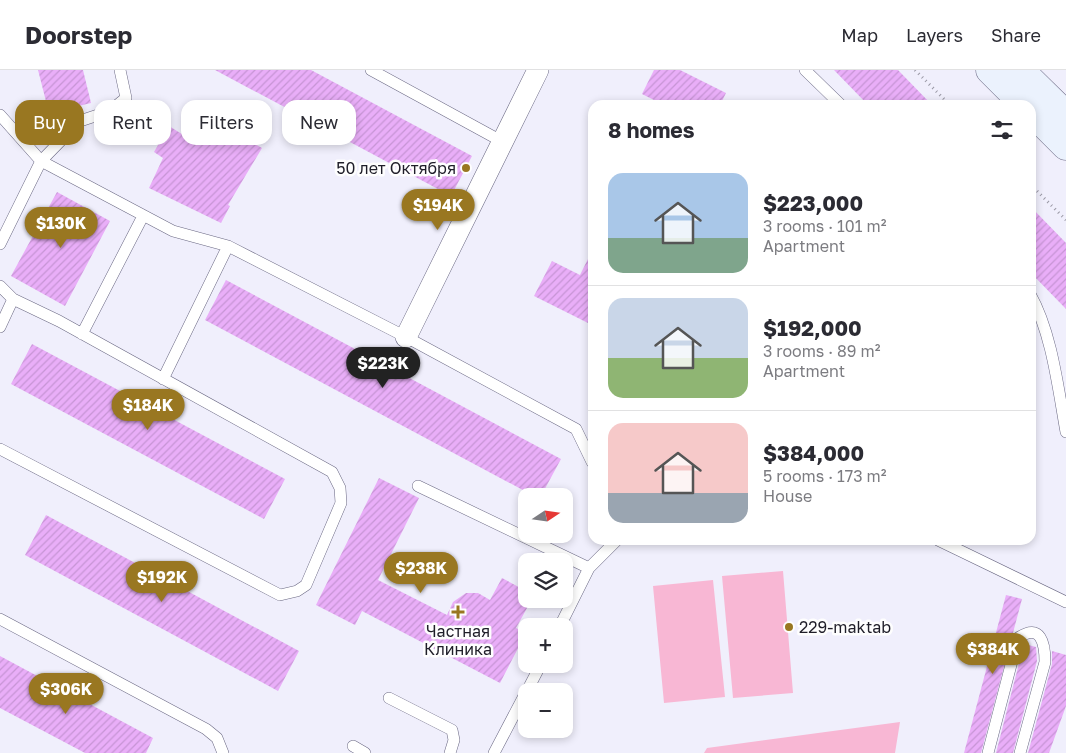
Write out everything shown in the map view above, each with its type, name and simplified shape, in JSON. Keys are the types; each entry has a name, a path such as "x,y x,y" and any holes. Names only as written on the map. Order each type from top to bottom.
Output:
{"main road":[{"path":"990,70 1019,100"},
{"path":"1020,70 1066,115"},
{"path":"1036,116 1066,146"}],"street":[{"path":"406,337 538,70"}],"lane":[{"path":"0,244 41,161 80,121 110,111 126,98 120,70"},
{"path":"371,70 503,142"},
{"path":"805,70 836,100"},
{"path":"0,115 41,161 173,231 228,246 406,337 576,429 588,454"},
{"path":"82,334 143,216"},
{"path":"164,379 228,246"},
{"path":"0,286 13,300 82,334 332,472 340,488 340,503 306,585 297,591 280,595 0,449"},
{"path":"0,328 13,300"},
{"path":"1036,304 1054,367 1066,432"},
{"path":"418,486 589,568"},
{"path":"564,618 589,568 610,545"},
{"path":"948,545 1066,602"},
{"path":"0,619 206,729 217,738 223,753"},
{"path":"988,753 1018,638 1025,633 1035,633 1042,638 1045,648 1045,662 1020,753"},
{"path":"389,698 452,730 454,740 450,753"},
{"path":"494,753 518,707"},
{"path":"353,746 365,753"}],"path":[{"path":"915,70 945,100"},
{"path":"1036,190 1066,220"}],"shaded area":[{"path":"783,571 793,693 733,698 722,576"},
{"path":"713,580 725,697 664,703 653,586"},
{"path":"900,722 895,753 704,753 707,748"}],"building":[{"path":"38,70 83,70 91,103 84,105 84,100 46,100"},
{"path":"215,70 311,70 472,156 451,196 355,145 356,100 282,100 282,106"},
{"path":"654,70 680,70 726,93 722,100 654,100 642,94"},
{"path":"834,70 898,70 927,100 863,100"},
{"path":"171,127 181,134 181,145 257,145 262,148 228,205 230,206 221,223 149,188 163,158 154,152 158,145 171,145"},
{"path":"57,192 110,221 65,306 11,276"},
{"path":"1036,212 1066,243 1066,309 1036,278"},
{"path":"588,259 588,323 534,296 552,261 580,275"},
{"path":"226,280 561,459 545,488 519,488 205,320"},
{"path":"32,344 285,479 264,519 11,384"},
{"path":"379,478 419,498 378,580 447,615 453,602 466,593 478,593 490,600 502,578 518,587 518,608 527,608 522,618 518,618 516,628 518,629 518,648 500,683 362,611 355,625 316,605"},
{"path":"46,515 299,651 278,691 25,555"},
{"path":"1006,595 1022,599 981,753 964,753"},
{"path":"1024,644 1036,647 1037,661 1013,753 996,753"},
{"path":"1052,651 1066,655 1066,706 1049,753 1028,753 1052,664"},
{"path":"0,656 153,738 146,753 85,753 0,708"}],"place":[{"name":"50 лет Октября","path":"466,168"},
{"name":"Частная Клиника","path":"458,612"},
{"name":"229-maktab","path":"789,627"}]}
